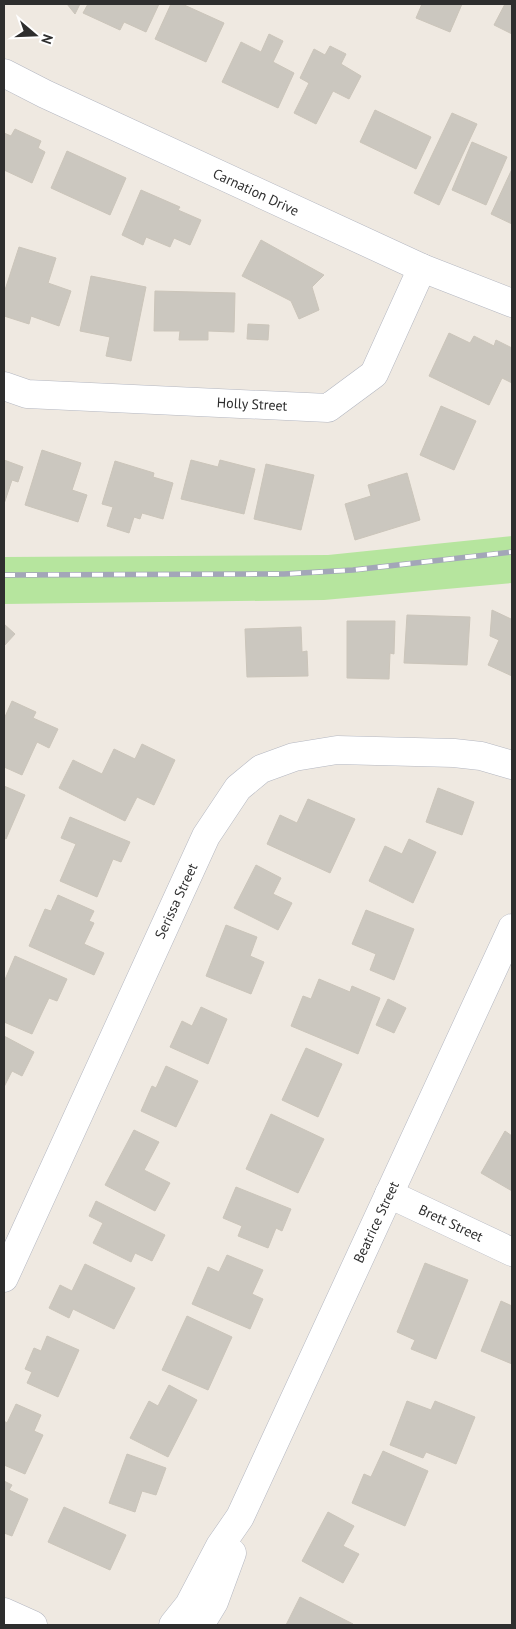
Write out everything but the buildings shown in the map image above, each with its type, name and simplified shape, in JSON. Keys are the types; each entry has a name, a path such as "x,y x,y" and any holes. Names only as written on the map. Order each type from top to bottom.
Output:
{"street":[{"name":"Carnation Drive","path":"4,73 45,94 422,268 512,303"},
{"name":"Holly Street","path":"4,386 27,394 328,408 374,374 422,268"},
{"name":"Serissa Street","path":"4,1278 206,836 238,788 261,769 294,757 337,750 454,753 481,756 512,765"},
{"name":"Beatrice Street","path":"173,1625 189,1605 220,1546 240,1517 512,928"},
{"name":"Brett Street","path":"389,1194 512,1252"},
{"name":"Beatrice Street","path":"200,1625 214,1602 223,1579 233,1551 240,1517"},
{"path":"4,1612 34,1625"}],"green space":[{"path":"512,536 512,583 324,600 4,604 4,557 328,555"}],"railway":[{"path":"4,575 284,574 353,570 512,552"}]}
